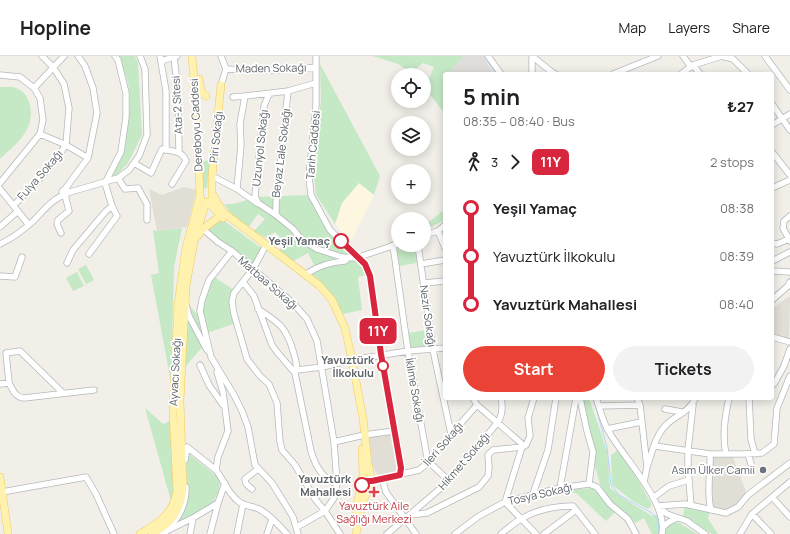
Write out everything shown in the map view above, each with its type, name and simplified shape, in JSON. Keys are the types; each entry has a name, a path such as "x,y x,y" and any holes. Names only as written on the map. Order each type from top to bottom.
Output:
{"main road":[{"name":"Dereboyu Caddesi","path":"192,56 196,104 200,195"},
{"name":"Dereboyu Caddesi","path":"196,56 202,93 216,99 219,106"},
{"path":"196,104 219,91 221,86"},
{"name":"Piri Sokağı","path":"213,193 212,176 221,86"},
{"path":"350,360 336,318 324,297 287,263 220,216 207,202 202,200 200,195 202,190 210,189 223,212 306,274 319,285 335,305 344,328 350,360 363,436 372,481 372,484 363,501 356,534"},
{"path":"152,534 167,524 173,517 179,508 183,490 180,401 186,286 194,241 207,202 212,199 213,193"},
{"name":"Ayvacı Sokağı","path":"140,534 161,521 173,507 175,500 176,484 173,412 178,304 186,248 200,195"},
{"path":"194,241 203,229 220,216"},
{"path":"352,534 363,481 363,436"},
{"path":"0,477 2,503 8,534"}],"street":[{"name":"Fulya Sokağı","path":"14,205 36,183 66,145 69,108 64,84 53,67 42,56"},
{"path":"34,88 64,56"},
{"path":"61,233 57,224 58,220 69,210 65,192 88,158 97,113 93,88 85,66 78,56"},
{"path":"88,254 117,216 112,206 105,183 121,152 126,117 126,93 118,60 115,56"},
{"path":"0,244 29,225 56,198 65,192 105,183 118,178 129,170 139,156 147,135 144,69 140,56"},
{"name":"Ata-2 Sitesi","path":"161,59 175,56 178,92 179,152 186,161 172,184"},
{"path":"221,56 226,69 221,86"},
{"name":"Tarih Caddesi","path":"316,56 316,105 309,177 311,194 330,230 359,257 365,264 370,276 381,354 401,468 400,475"},
{"path":"488,56 500,72"},
{"path":"532,56 532,72"},
{"path":"532,56 552,72"},
{"path":"618,72 658,56"},
{"path":"683,56 698,72"},
{"path":"684,72 692,66 722,56 733,59 746,72"},
{"path":"765,56 790,90"},
{"path":"161,59 166,91 166,150"},
{"name":"Maden Sokağı","path":"226,69 295,70 316,67"},
{"path":"0,75 20,77 34,88 40,98 43,120 40,134 0,183"},
{"path":"232,97 288,91 316,83"},
{"name":"Beyaz Lale Sokağı","path":"276,215 288,91"},
{"name":"Uzunyol Sokağı","path":"258,203 255,196 264,106 269,94"},
{"path":"237,189 241,145 240,124 245,96"},
{"path":"774,107 790,130"},
{"path":"774,124 790,114"},
{"path":"40,134 66,145 88,158"},
{"path":"134,163 151,173 162,149 179,152"},
{"path":"774,155 790,175"},
{"name":"Uzunyol Sokağı","path":"212,176 237,189 276,215 293,229 302,240 317,248 348,258 359,257 391,246"},
{"path":"118,178 125,189 138,188 147,204 147,220"},
{"path":"774,187 790,180"},
{"path":"0,188 29,225"},
{"path":"67,263 73,250 112,206"},
{"path":"0,227 18,211"},
{"path":"774,243 777,244 790,240 784,228 784,221 790,216"},
{"path":"431,233 443,227"},
{"name":"Matbaa Sokağı","path":"203,229 232,251 293,303 307,319 317,341 334,442 337,484 334,498 325,511"},
{"path":"438,231 443,243"},
{"path":"264,247 253,269 234,293 232,302 234,314 248,359 260,376 269,384 277,403 282,450 295,465 315,499 340,534"},
{"path":"232,251 209,280 200,311 211,357 231,389 248,427 255,465 272,483 293,517 298,534"},
{"name":"İklime Sokağı","path":"397,252 408,351 429,462"},
{"name":"Nezir Sokağı","path":"419,252 433,350 443,397"},
{"path":"774,261 790,252"},
{"path":"0,276 16,277 22,257"},
{"path":"306,274 332,262 345,261 348,258"},
{"path":"421,264 443,260"},
{"path":"774,271 790,272"},
{"path":"424,283 443,281"},
{"path":"243,282 254,296 272,345 296,371"},
{"path":"774,298 788,286 790,282"},
{"name":"Ayvacı Sokağı","path":"185,301 189,316 211,357 219,376 223,392 228,431 218,457 216,470"},
{"path":"258,309 275,320 286,331 295,358 296,371 314,462 328,481 337,484"},
{"path":"774,338 790,342"},
{"path":"296,371 381,354 443,348"},
{"path":"774,384 784,366 790,349"},
{"path":"63,393 20,351 6,353 9,383 15,394 20,398 94,390"},
{"path":"200,365 209,384 224,406"},
{"path":"655,446 710,454 762,453 774,444 777,408 790,376"},
{"path":"0,384 9,383"},
{"name":"Nezir Sokağı","path":"444,400 451,434"},
{"path":"474,400 477,405 521,443 522,447 505,502 536,534"},
{"name":"Hikmet Sokağı","path":"387,534 449,482 498,422 501,417 503,406 502,400"},
{"path":"407,516 427,513 479,487 488,476 488,455 493,450 522,447 526,445 530,436 528,418 533,400"},
{"path":"533,494 548,450 556,400"},
{"path":"560,488 576,400"},
{"path":"580,400 593,452 589,484 597,487 610,504 628,519 636,534"},
{"path":"597,400 607,429 644,482 658,506 662,518 662,534"},
{"path":"638,400 640,405 647,467"},
{"path":"691,505 688,450 694,400"},
{"path":"726,454 723,440 729,400"},
{"path":"749,400 751,438 756,454"},
{"name":"İleri Sokağı","path":"363,481 372,481 419,470 429,462 451,434 477,405"},
{"path":"599,406 640,405"},
{"path":"644,482 647,467 657,438 666,425 682,412 693,406"},
{"path":"665,409 682,412"},
{"path":"607,429 641,422"},
{"path":"334,442 394,431"},
{"path":"164,533 178,517 184,505 186,493 185,454 187,447 216,470 229,492 243,504 258,509 272,519 287,534"},
{"path":"710,454 711,472 708,499 711,510"},
{"path":"748,454 752,466"},
{"path":"429,462 449,482"},
{"path":"658,506 686,504 726,513 738,507 748,495 790,463"},
{"path":"252,489 245,482 245,479 258,468"},
{"path":"2,492 86,477 96,494 114,534"},
{"path":"382,478 386,492 407,516 416,534"},
{"path":"653,498 669,486 689,480"},
{"path":"740,534 752,514 773,498 790,482"},
{"path":"210,534 225,483"},
{"name":"Tosya Sokağı","path":"455,534 480,516 505,502 560,488 589,484"},
{"path":"773,498 790,517"},
{"path":"164,533 218,503"},
{"path":"237,534 243,504"},
{"path":"501,534 522,518 546,509 563,506 573,506 593,533"},
{"path":"658,506 667,514 687,521 705,534"},
{"path":"544,534 576,510"},
{"path":"297,527 325,511"},
{"path":"662,518 667,514"},
{"path":"752,514 771,534"},
{"path":"190,534 193,518"},
{"path":"662,518 669,522"},
{"path":"663,527 677,518"},
{"path":"267,534 272,519"}],"shaded area":[{"path":"464,56 483,56 493,72 449,72"},
{"path":"359,183 374,195 351,241 335,224 342,203"},
{"path":"184,187 197,190 187,227 157,231 149,189 162,195"},
{"path":"790,297 789,338 774,334 774,308"},
{"path":"392,435 397,466 395,473 378,476 371,463 368,437"},
{"path":"713,457 733,457 746,492 740,502 726,510 719,510 713,507 710,498"}],"green space":[{"path":"118,56 135,56 138,63 142,135 128,163 115,177 112,176 125,133 130,99 128,84"},
{"path":"373,56 464,56 449,72 443,72 443,111 431,96 431,74 434,67 423,63 417,68 404,68 398,64"},
{"path":"320,64 380,176 374,195 359,183 342,203 335,224 316,195 313,168 321,100"},
{"path":"0,87 13,87 19,89 28,99 31,112 29,125 23,135 17,143 0,159"},
{"path":"211,160 207,188 202,188 202,161"},
{"path":"307,195 325,228 342,247 360,261 368,274 358,277 362,310 343,314 324,286 309,272 315,267 308,253 293,261 279,250 287,244 275,232 266,238 254,231 265,219 258,214 248,228 230,212 224,204 233,204 258,197"},
{"path":"443,211 443,221 431,227 431,220"},
{"path":"223,220 264,250 251,269 232,255 214,277 234,290 229,302 233,324 207,333 207,342 183,369 186,302 197,314 207,279 229,251 203,232 216,221"},
{"path":"182,228 174,267 171,382 151,275 159,273 153,230 157,231"},
{"path":"397,252 416,252 417,263 399,266"},
{"path":"86,265 94,280 86,284 78,269"},
{"path":"77,272 84,286 73,291 66,278"},
{"path":"427,330 430,346 411,348 408,333"},
{"path":"582,400 590,400 607,451 610,488 652,516 657,515 660,534 652,534 644,518 635,523 611,502 600,484 595,467 595,450"},
{"path":"145,408 163,424 171,421 174,488 171,501"},
{"path":"618,450 630,466 652,505 648,509 633,501 612,485 611,455"},
{"path":"188,453 220,479 219,490 213,503 179,523 176,523 187,493 186,457"},
{"path":"593,488 615,512 606,521 576,493 566,493 565,490"},
{"path":"685,506 709,512 708,519 718,534 712,534 683,516"},
{"path":"673,522 679,523 697,534 664,534 666,527"}],"waterway":[{"path":"484,56 495,72"},
{"path":"594,401 607,447 611,485 619,495 652,513 658,520 659,534"}],"bus line":[{"name":"11Y","path":"341,241 365,264 370,276 381,354 401,468 400,475 372,481 363,481 362,485"}],"place":[{"name":"Yeşil Yamaç","path":"341,241"},
{"name":"Yavuztürk İlkokulu","path":"383,366"},
{"name":"Asım Ülker Camii","path":"763,470"},
{"name":"Yavuztürk Mahallesi","path":"362,485"},
{"name":"Yavuztürk Aile Sağlığı Merkezi","path":"374,492"}]}
